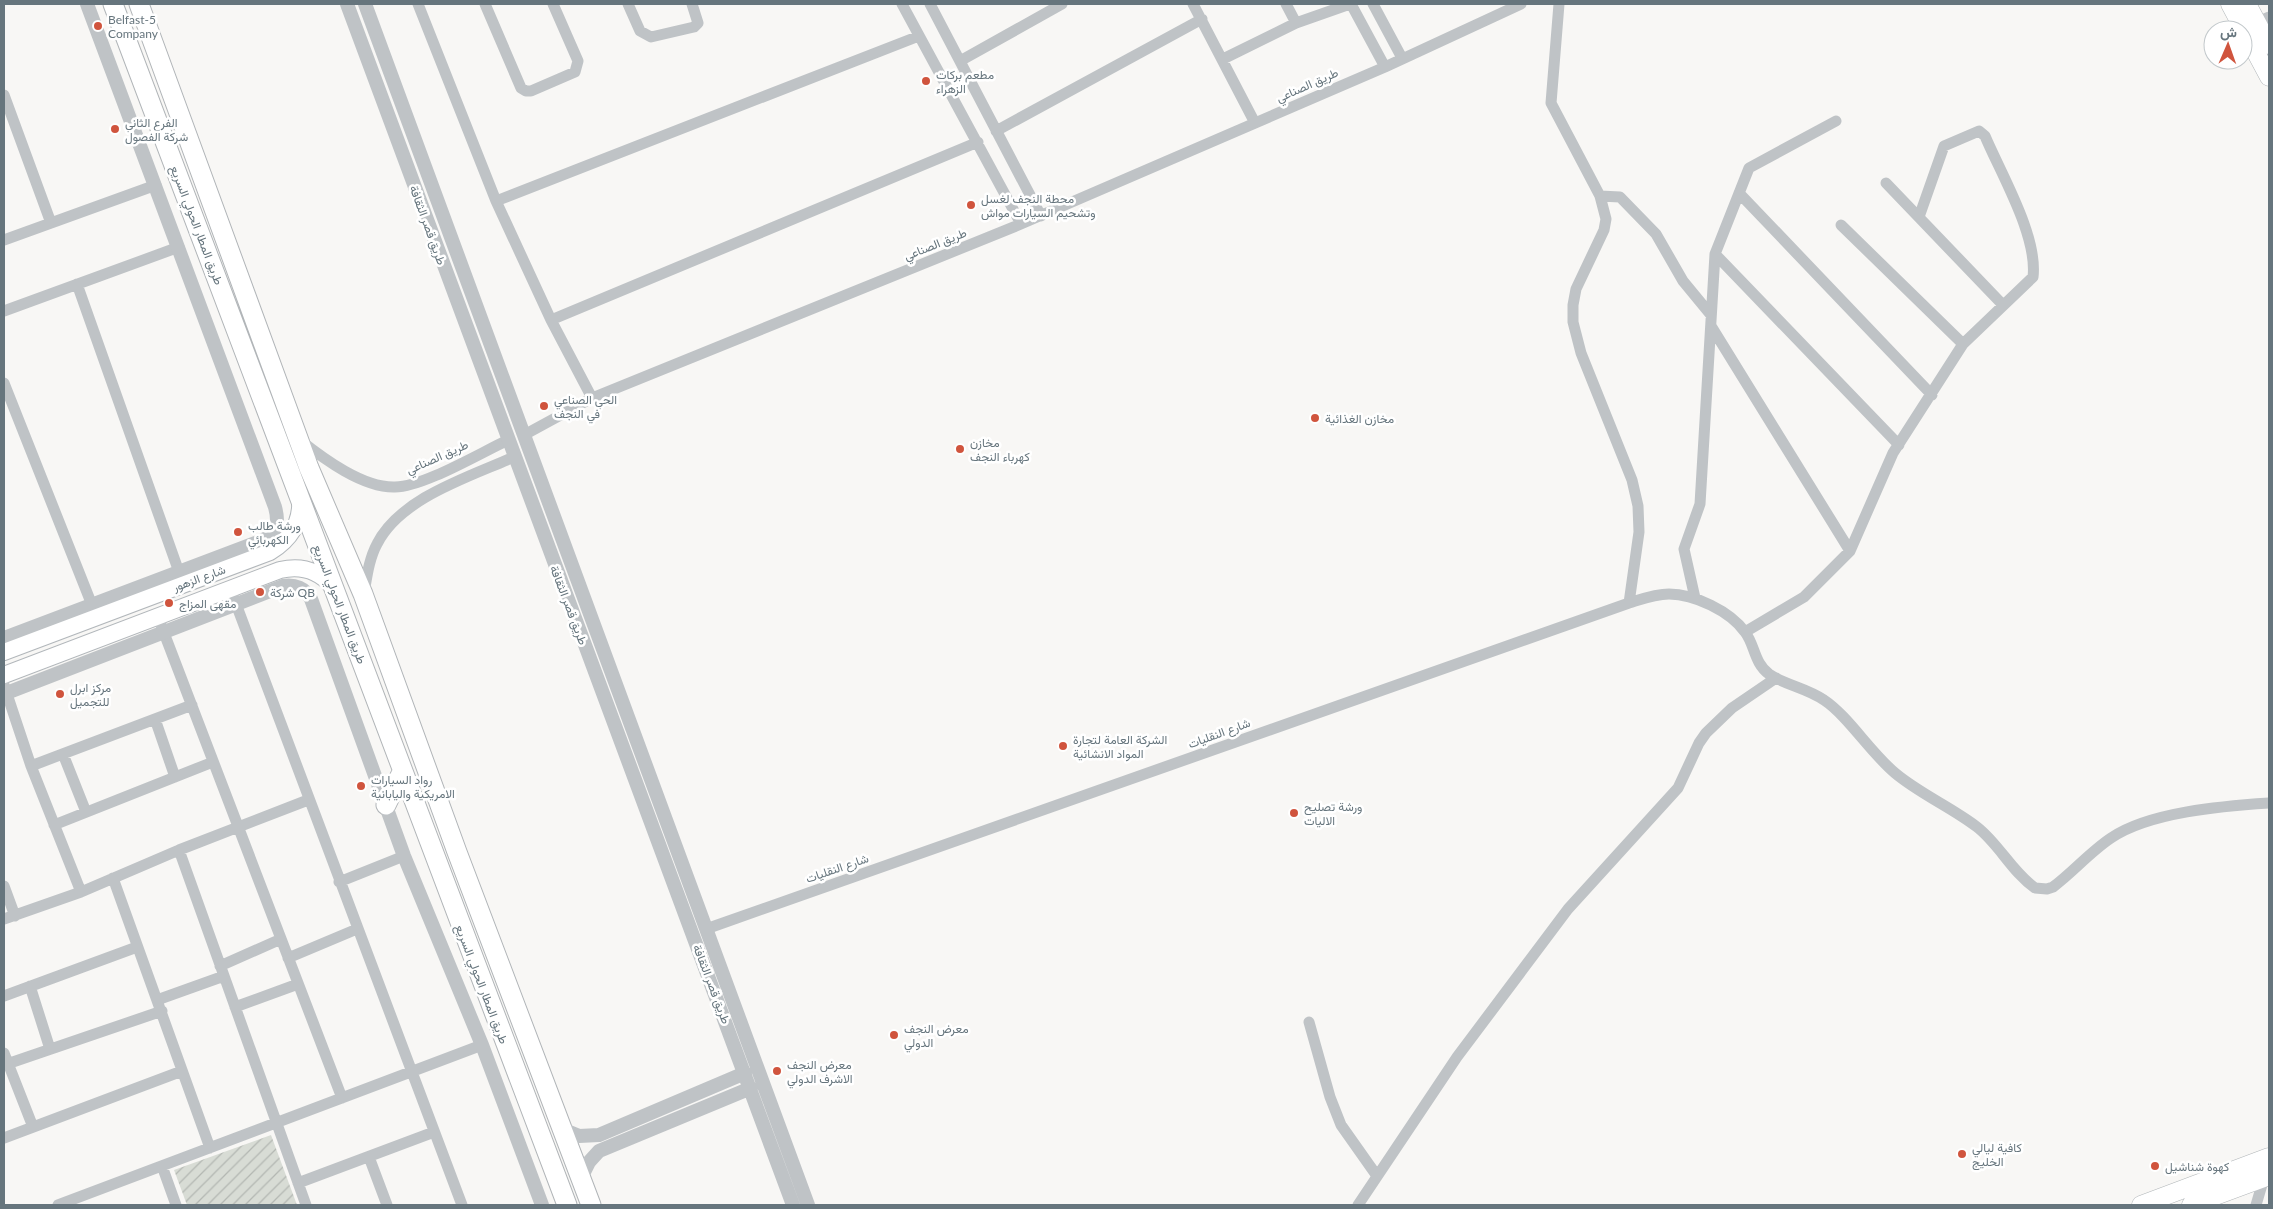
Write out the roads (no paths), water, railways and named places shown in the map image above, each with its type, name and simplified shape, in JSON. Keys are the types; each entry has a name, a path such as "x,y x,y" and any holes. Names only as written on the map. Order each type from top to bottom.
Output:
{"highway":[{"name":"طريق المطار الحولي السريع","path":"113,4 298,491 534,1123 567,1205"},
{"name":"طريق المطار الحولي السريع","path":"139,4 298,438 363,594 457,852 591,1205"},
{"path":"386,805 402,772"},
{"path":"516,1073 522,1078 529,1078 536,1075 540,1068"},
{"path":"534,1123 535,1116 540,1110 551,1110 559,1122"}],"main road":[{"path":"2230,4 2269,77"},
{"path":"2247,4 2263,19 2269,45"},
{"name":"شارع الزهور","path":"4,652 95,611 142,599 188,573 270,552 285,542 295,527 300,509 298,491"},
{"name":"شارع الزهور","path":"4,676 280,570 297,568 320,575 332,586"},
{"path":"142,599 143,610 154,617"},
{"path":"95,611 107,624 107,635"},
{"path":"2141,1205 2269,1157"},
{"path":"2191,1205 2266,1177"}],"street":[{"path":"4,638 95,611 188,573 272,536 278,524 277,516 179,247 87,4"},
{"name":"طريق قصر الثقافة","path":"347,4 562,586 746,1073 793,1205"},
{"name":"طريق قصر الثقافة","path":"365,4 808,1205"},
{"path":"418,4 496,200 551,320 592,398"},
{"path":"485,4 521,88 526,91 531,91 575,72 578,67 578,61 553,4"},
{"path":"628,4 640,31 651,37 694,27 698,23 692,4"},
{"path":"902,4 978,142 1020,224"},
{"path":"930,4 1041,216"},
{"path":"960,61 1062,4"},
{"path":"1194,4 1255,123"},
{"path":"1286,4 1296,23"},
{"path":"1223,59 1296,23 1351,4 1385,66"},
{"path":"1373,4 1402,58"},
{"name":"طريق الصناعي","path":"524,435 592,398 1041,216 1385,66 1521,4"},
{"path":"1559,4 1551,103 1604,207 1604,230 1576,289 1573,322 1581,353 1632,480 1637,499 1639,532 1628,603"},
{"path":"996,131 1202,19"},
{"path":"496,200 919,36"},
{"path":"4,94 51,223"},
{"path":"1696,598 1684,549 1700,504 1715,254 1749,168 1836,121"},
{"path":"1919,217 1944,146 1978,131 1985,136 2026,228 2034,266 2033,277 2002,304 1962,344 1932,395 1893,453 1850,552 1804,597 1746,632 1759,663 1769,674 1776,678 1809,691 1825,700 1891,770 1978,828 1992,840 2030,884 2041,889 2053,887 2111,838 2147,820 2269,803"},
{"path":"551,320 978,142"},
{"path":"1886,183 2002,304"},
{"path":"4,240 156,185"},
{"path":"1739,193 1932,395"},
{"path":"1600,196 1620,197 1656,234 1683,280 1711,320 1850,552"},
{"path":"1841,225 1962,344"},
{"path":"4,311 179,247"},
{"path":"1715,254 1899,444"},
{"path":"77,284 188,573"},
{"path":"4,383 95,611"},
{"path":"496,408 513,402"},
{"name":"طريق الصناعي","path":"298,438 325,459 351,474 376,484 397,487 421,482 508,440"},
{"path":"363,594 370,561 376,546 386,530 400,514 440,490 514,457"},
{"path":"562,586 577,578"},
{"path":"80,892 31,766 5,691 287,585 297,586 309,595 404,856 482,1045 542,1205"},
{"path":"230,588 308,800 462,1205"},
{"name":"شارع النقليات","path":"706,930 1628,603 1668,594 1696,598 1720,610 1746,632"},
{"path":"154,617 164,632 342,1098"},
{"path":"1358,1205 1457,1057 1568,909 1634,835 1672,796 1706,733 1732,708 1776,678"},
{"path":"31,766 192,705"},
{"path":"155,719 175,777"},
{"path":"63,754 86,812"},
{"path":"54,825 213,762"},
{"path":"4,886 9,917 80,892 179,850 308,800"},
{"path":"179,850 306,1205"},
{"path":"339,882 404,856"},
{"path":"113,878 210,1148"},
{"path":"288,958 357,929"},
{"path":"157,1000 222,971 281,940"},
{"path":"4,996 137,946"},
{"path":"235,1007 298,984"},
{"path":"30,986 50,1049"},
{"path":"33,1127 6,1058 50,1049 162,1011"},
{"path":"1309,1022 1330,1098 1340,1125 1377,1176"},
{"path":"58,1205 85,1200 162,1166 482,1045"},
{"path":"4,1138 182,1071"},
{"path":"559,1122 579,1136 604,1133 746,1073"},
{"path":"581,1178 590,1162 600,1151 751,1088"},
{"path":"298,1183 434,1132"},
{"path":"590,1136 588,1145 591,1149 600,1151"},
{"path":"369,1156 387,1205"},
{"path":"162,1166 176,1205"},
{"path":"2256,1205 2266,1177"}],"place":[{"name":"Belfast-5 Company","path":"98,26"},
{"name":"مطعم بركات الزهراء","path":"926,81"},
{"name":"الفرع الثاني شركة الفصول","path":"115,129"},
{"name":"محطة النجف لغسل وتشحيم السيارات مواش","path":"971,205"},
{"name":"الحي الصناعي في النجف","path":"544,406"},
{"name":"مخازن الغذائية","path":"1315,418"},
{"name":"مخازن كهرباء النجف","path":"960,449"},
{"name":"ورشة طالب الكهربائي","path":"238,532"},
{"name":"شركة QB","path":"260,592"},
{"name":"مقهى المزاج","path":"169,603"},
{"name":"مركز ابرل للتجميل","path":"60,694"},
{"name":"الشركة العامة لتجارة المواد الانشائية","path":"1063,746"},
{"name":"رواد السيارات الامريكية واليابانية","path":"361,786"},
{"name":"ورشة تصليح الاليات","path":"1294,813"},
{"name":"معرض النجف الدولي","path":"894,1035"},
{"name":"معرض النجف الاشرف الدولي","path":"777,1071"},
{"name":"كافية ليالي الخليج","path":"1962,1154"},
{"name":"كهوة شناشيل","path":"2155,1166"}]}
